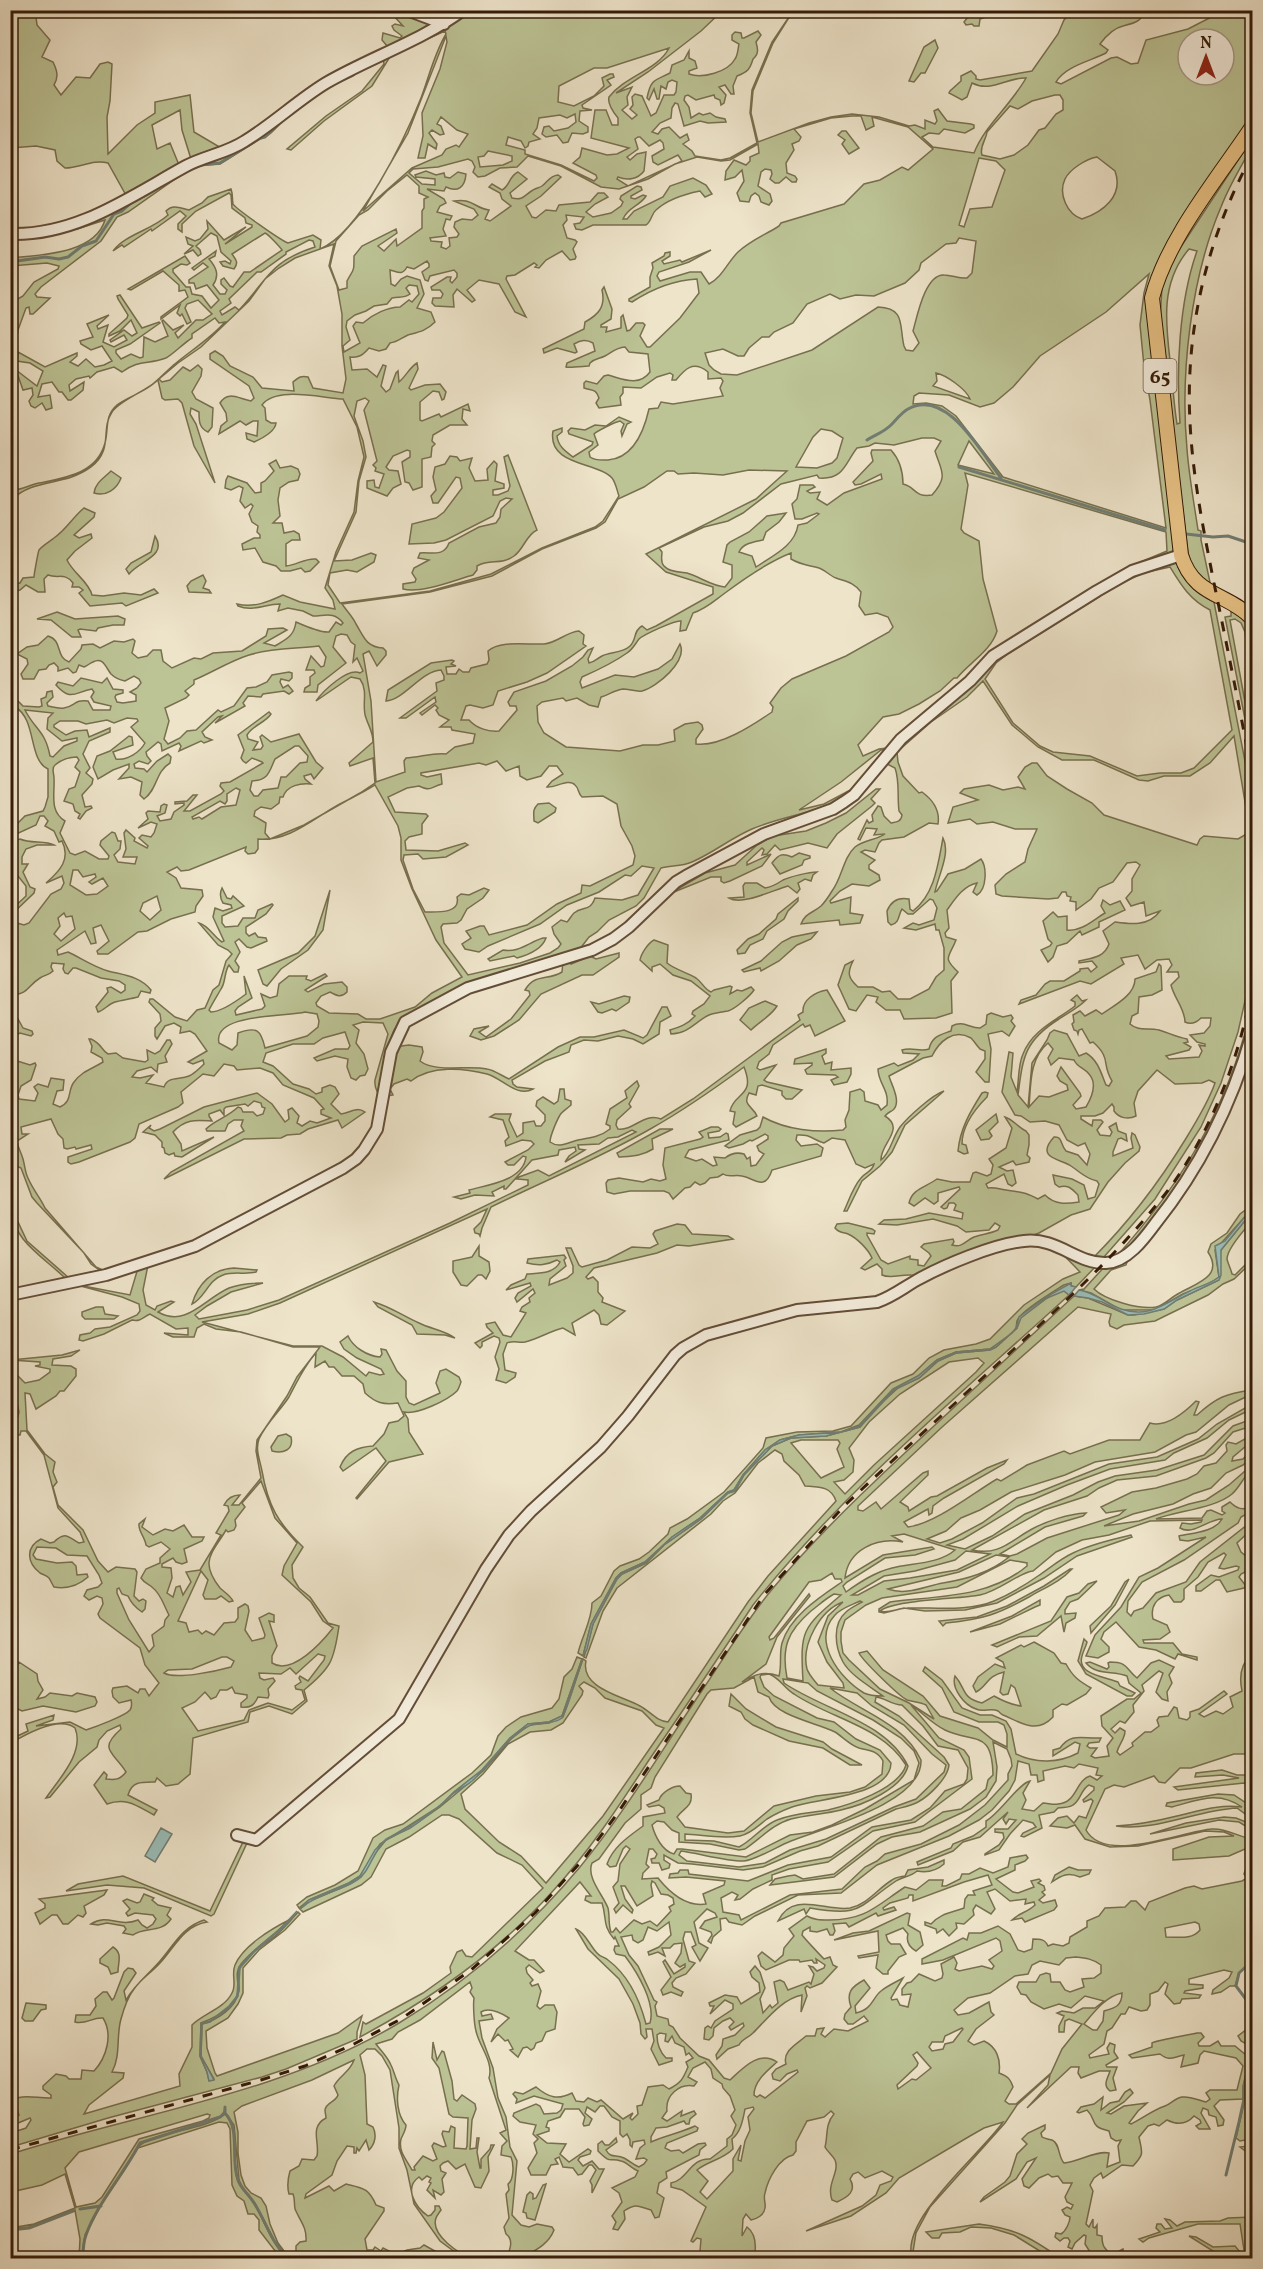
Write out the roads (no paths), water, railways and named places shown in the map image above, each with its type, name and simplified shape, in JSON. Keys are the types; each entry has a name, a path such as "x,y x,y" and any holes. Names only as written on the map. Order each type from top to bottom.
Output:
{"main road":[{"name":"65","path":"1252,127 1169,251 1158,275 1152,298 1181,555 1187,572 1197,582 1245,611 1252,618"}],"street":[{"path":"407,10 444,24"},
{"path":"10,234 61,228 116,206 188,165 244,142 327,83 444,24 463,10"},
{"path":"10,1294 106,1275 195,1246 356,1160 377,1129 390,1052 405,1022 468,988 592,950 629,927 676,882 686,876 764,834 833,809 854,795 901,739 970,681 993,656 1132,571 1181,555"},
{"path":"237,1835 256,1840 399,1719 486,1569 509,1535 551,1491 601,1447 675,1355 690,1342 706,1335 797,1310 887,1299 920,1278 959,1261 1024,1240 1044,1241 1057,1245 1087,1260 1114,1262 1140,1243 1180,1192 1213,1135 1234,1090 1252,1034"}],"water":[{"path":"1252,1208 1252,1212 1221,1250 1219,1280 1177,1300 1164,1309 1128,1315 1102,1302 1074,1296 1079,1290 1085,1291 1121,1309 1141,1312 1157,1308 1212,1281 1219,1277 1215,1246 1225,1241"},
{"path":"1071,1283 1071,1286 1076,1287 1069,1295 1064,1291 1047,1298 1021,1318 1017,1328 1013,1331 1019,1317 1046,1297"},
{"path":"1009,1335 990,1350 956,1353 938,1361 919,1378 894,1390 860,1427 826,1436 791,1438 772,1446 744,1475 735,1491 728,1493 701,1519 664,1545 646,1563 622,1574 617,1579 593,1624 583,1656 591,1624 616,1578 621,1573 645,1562 672,1537 700,1518 728,1492 734,1490 743,1475 765,1450 780,1440 799,1435 841,1432 859,1426 893,1389 918,1376 937,1360 956,1352 990,1349"},
{"path":"582,1659 562,1718 553,1722 531,1725 519,1732 472,1781 446,1800 482,1770 510,1738 528,1724 549,1722 562,1716"},
{"path":"436,1809 410,1828 386,1840 362,1876 357,1880 313,1900 300,1909 309,1900 360,1876 375,1850 386,1839"},
{"path":"161,1828 172,1834 155,1862 145,1856"},
{"path":"297,1911 285,1926 255,1951 240,1968 238,1996 230,2007 210,2022 202,2024 201,2056 214,2080 209,2081 200,2056 201,2023 210,2021 229,2006 237,1996 239,1967 255,1950 279,1930"}],"waterway":[{"path":"342,80 355,73"},
{"path":"199,165 220,163 265,137 275,126"},
{"path":"10,262 45,257 59,259 68,257 82,246 96,241 114,214 149,193"},
{"path":"867,440 882,432 908,409 922,405 936,407 950,415 962,426 1001,478"},
{"path":"959,467 1165,530"},
{"path":"1186,534 1228,536 1252,544"},
{"path":"1252,1961 1239,1973 1236,1986 1248,2002 1252,2014"},
{"path":"1226,2175 1244,2099 1244,2086 1252,2052"},
{"path":"83,2258 84,2241 91,2223 140,2143 220,2117 225,2113 225,2107"},
{"path":"225,2113 233,2128 235,2163 239,2183 252,2200 277,2246 288,2258"},
{"path":"80,2209 101,2206"},
{"path":"10,2230 29,2228 73,2211"}],"railway":[{"path":"1252,155 1228,206 1209,259 1196,314 1189,398 1192,451 1199,504 1252,774"},
{"path":"10,2150 261,2080 305,2066 354,2044 401,2019 471,1970 535,1913 586,1856 617,1814 764,1595 844,1506 1035,1330 1095,1272 1152,1211 1184,1167 1210,1119 1231,1068 1252,989"}]}
